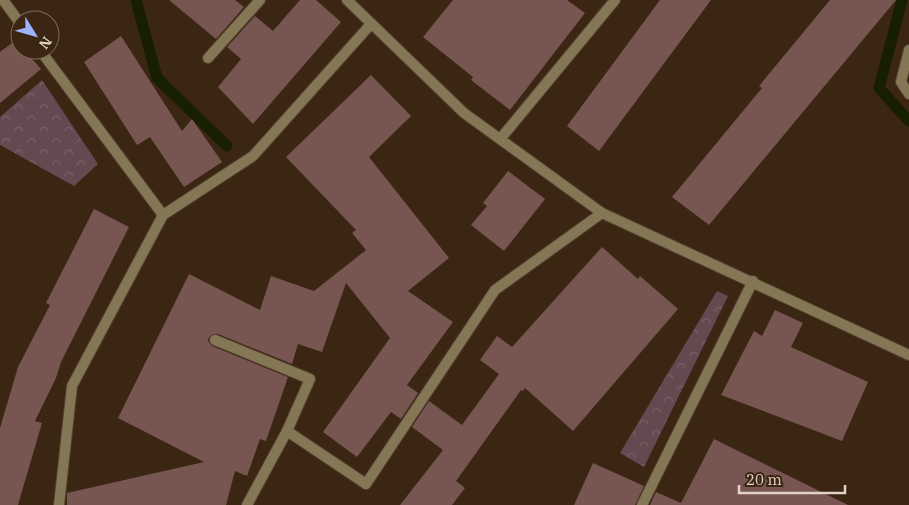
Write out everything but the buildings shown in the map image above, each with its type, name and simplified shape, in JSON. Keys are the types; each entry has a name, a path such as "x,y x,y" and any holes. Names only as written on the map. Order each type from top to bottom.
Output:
{"street":[{"path":"208,58 260,0"},
{"path":"346,0 464,113 602,213 753,281 909,355"},
{"path":"501,138 615,0"},
{"path":"59,505 72,386 163,215 254,156 371,24"},
{"path":"909,50 901,82 909,94"},
{"path":"47,60 163,215"},
{"path":"287,431 366,484 495,290 602,213"},
{"path":"642,505 753,281"},
{"path":"215,340 310,379 287,431 247,505"}],"green space":[{"path":"42,80 98,164 74,186 0,145 0,117"},
{"path":"717,291 728,296 644,467 620,453"}],"waterway":[{"path":"136,0 157,78 227,146"},
{"path":"902,0 879,88 909,121"}]}
